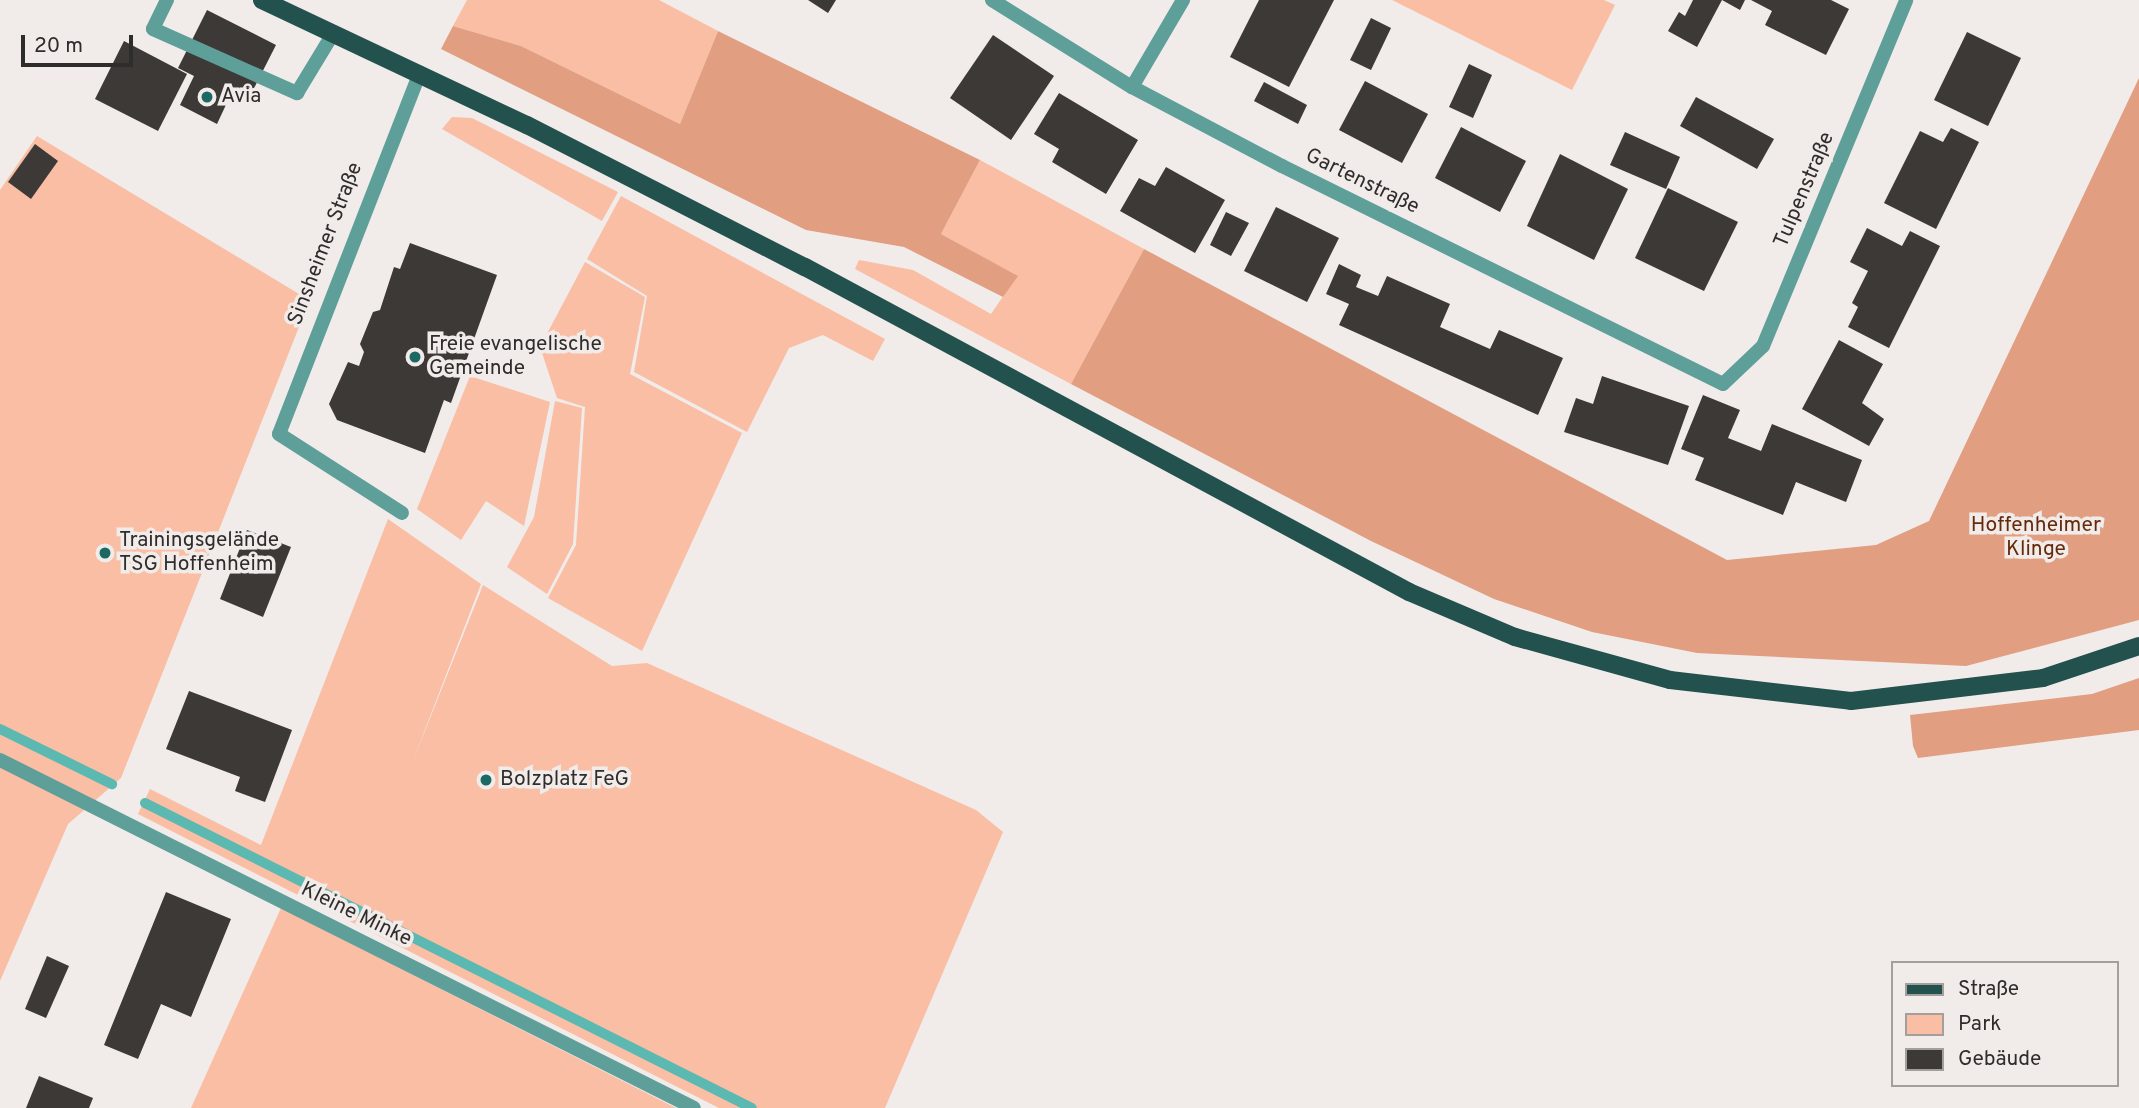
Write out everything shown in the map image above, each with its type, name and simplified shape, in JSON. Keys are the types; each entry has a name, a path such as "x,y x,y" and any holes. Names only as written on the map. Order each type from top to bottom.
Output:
{"main road":[{"path":"262,0 420,72 527,125 805,267 1409,592 1515,637 1670,680 1851,701 2043,678 2139,646"}],"street":[{"path":"167,0 153,29 297,93 334,32"},
{"name":"Gartenstraße","path":"992,0 1132,87 1723,384"},
{"path":"1132,87 1183,0"},
{"name":"Tulpenstraße","path":"1723,384 1763,346 1906,0"},
{"name":"Sinsheimer Straße","path":"402,513 279,434 420,72"},
{"name":"Kleine Minke","path":"0,760 694,1108"}],"green space":[{"path":"467,0 659,0 718,31 680,124 521,46 453,26"},
{"path":"1392,0 1604,0 1615,5 1572,90"},
{"path":"453,26 521,46 680,124 718,31 980,160 941,234 1018,276 1003,297 904,247 806,230 441,49"},
{"name":"Hoffenheimer Klinge","path":"2139,78 2139,620 1966,666 1697,653 1592,632 1494,599 1371,541 1071,384 1144,249 1727,560 1876,545 1929,521"},
{"path":"452,117 472,118 618,192 602,221 442,129"},
{"name":"Trainingsgelände TSG Hoffenheim","path":"37,136 304,297 299,327 121,778 68,824 0,981 0,190"},
{"path":"980,160 1144,249 1071,384 855,269 859,260 913,270 991,314 1017,276 941,234"},
{"path":"621,196 885,339 873,361 823,335 789,348 747,432 634,372 647,296 587,259"},
{"path":"585,262 645,297 630,374 742,433 642,651 548,598 576,545 585,407 557,398 540,347"},
{"path":"470,376 550,402 524,526 486,501 461,540 417,509"},
{"path":"555,401 582,408 573,544 547,594 507,567 534,517"},
{"path":"388,519 481,584 411,766 483,585 612,666 647,663 976,810 1003,832 885,1108 719,1108 138,814 150,789 261,845"},
{"path":"2139,678 2139,730 1918,758 1913,746 1910,715 2092,694"},
{"path":"281,908 676,1108 191,1108"}],"building":[{"path":"808,0 836,0 828,13"},
{"path":"1259,0 1334,0 1289,87 1230,57"},
{"path":"1693,0 1722,0 1697,47 1668,31 1679,12 1685,16"},
{"path":"1722,0 1745,0 1740,10"},
{"path":"1751,0 1831,0 1849,9 1826,55 1765,25 1772,11"},
{"path":"207,10 276,45 247,102 231,94 217,124 180,105 194,76 178,68"},
{"path":"1371,18 1391,28 1371,70 1350,60"},
{"path":"1967,32 2021,58 1988,126 1934,100"},
{"path":"993,35 1054,76 1011,140 950,98"},
{"path":"124,41 187,74 158,131 95,99"},
{"path":"1469,64 1492,75 1473,118 1449,107"},
{"path":"1365,81 1428,114 1402,163 1339,130"},
{"path":"1264,82 1307,105 1298,124 1254,101"},
{"path":"1059,93 1138,140 1106,194 1052,162 1059,149 1034,134"},
{"path":"1696,97 1774,139 1757,169 1680,126"},
{"path":"1461,127 1526,161 1500,212 1435,178"},
{"path":"1951,128 1979,142 1936,229 1884,203 1920,131 1943,142"},
{"path":"1625,132 1680,157 1666,189 1610,165"},
{"path":"35,144 58,161 31,199 8,182"},
{"path":"1560,154 1628,189 1594,260 1527,226"},
{"path":"1166,167 1225,200 1195,253 1120,211 1139,178 1155,186"},
{"path":"1668,188 1738,222 1704,291 1635,258"},
{"path":"1276,207 1339,238 1307,302 1244,271"},
{"path":"1226,212 1249,223 1231,256 1210,245"},
{"path":"1867,228 1902,246 1910,231 1940,246 1889,348 1848,327 1858,307 1852,303 1868,271 1850,262"},
{"name":"Freie evangelische Gemeinde","path":"410,243 497,275 451,403 444,400 425,453 337,420 329,404 348,362 359,366 364,352 360,344 373,312 380,310 394,267 400,269"},
{"path":"1339,264 1361,275 1356,287 1378,296 1387,276 1450,304 1440,327 1490,349 1499,330 1563,358 1538,415 1339,325 1349,304 1326,294"},
{"path":"1839,340 1883,364 1862,403 1884,419 1869,446 1802,409"},
{"path":"1602,376 1689,406 1668,465 1564,432 1576,398 1593,404"},
{"path":"1703,395 1740,410 1728,438 1761,451 1772,424 1862,460 1846,502 1796,482 1783,515 1695,480 1704,458 1681,449"},
{"path":"247,530 291,547 263,617 220,599"},
{"path":"189,691 292,730 265,802 235,791 240,777 166,749"},
{"path":"166,892 231,919 191,1017 161,1004 138,1059 104,1045"},
{"path":"47,956 69,966 46,1018 25,1009"},
{"path":"39,1076 93,1098 89,1108 26,1108"}],"waterway":[{"path":"0,729 112,784"},
{"path":"145,803 752,1108"}],"place":[{"name":"Avia","path":"207,97"},
{"name":"Freie evangelische Gemeinde","path":"415,357"},
{"name":"Trainingsgelände TSG Hoffenheim","path":"105,553"},
{"name":"Bolzplatz FeG","path":"486,780"}]}
